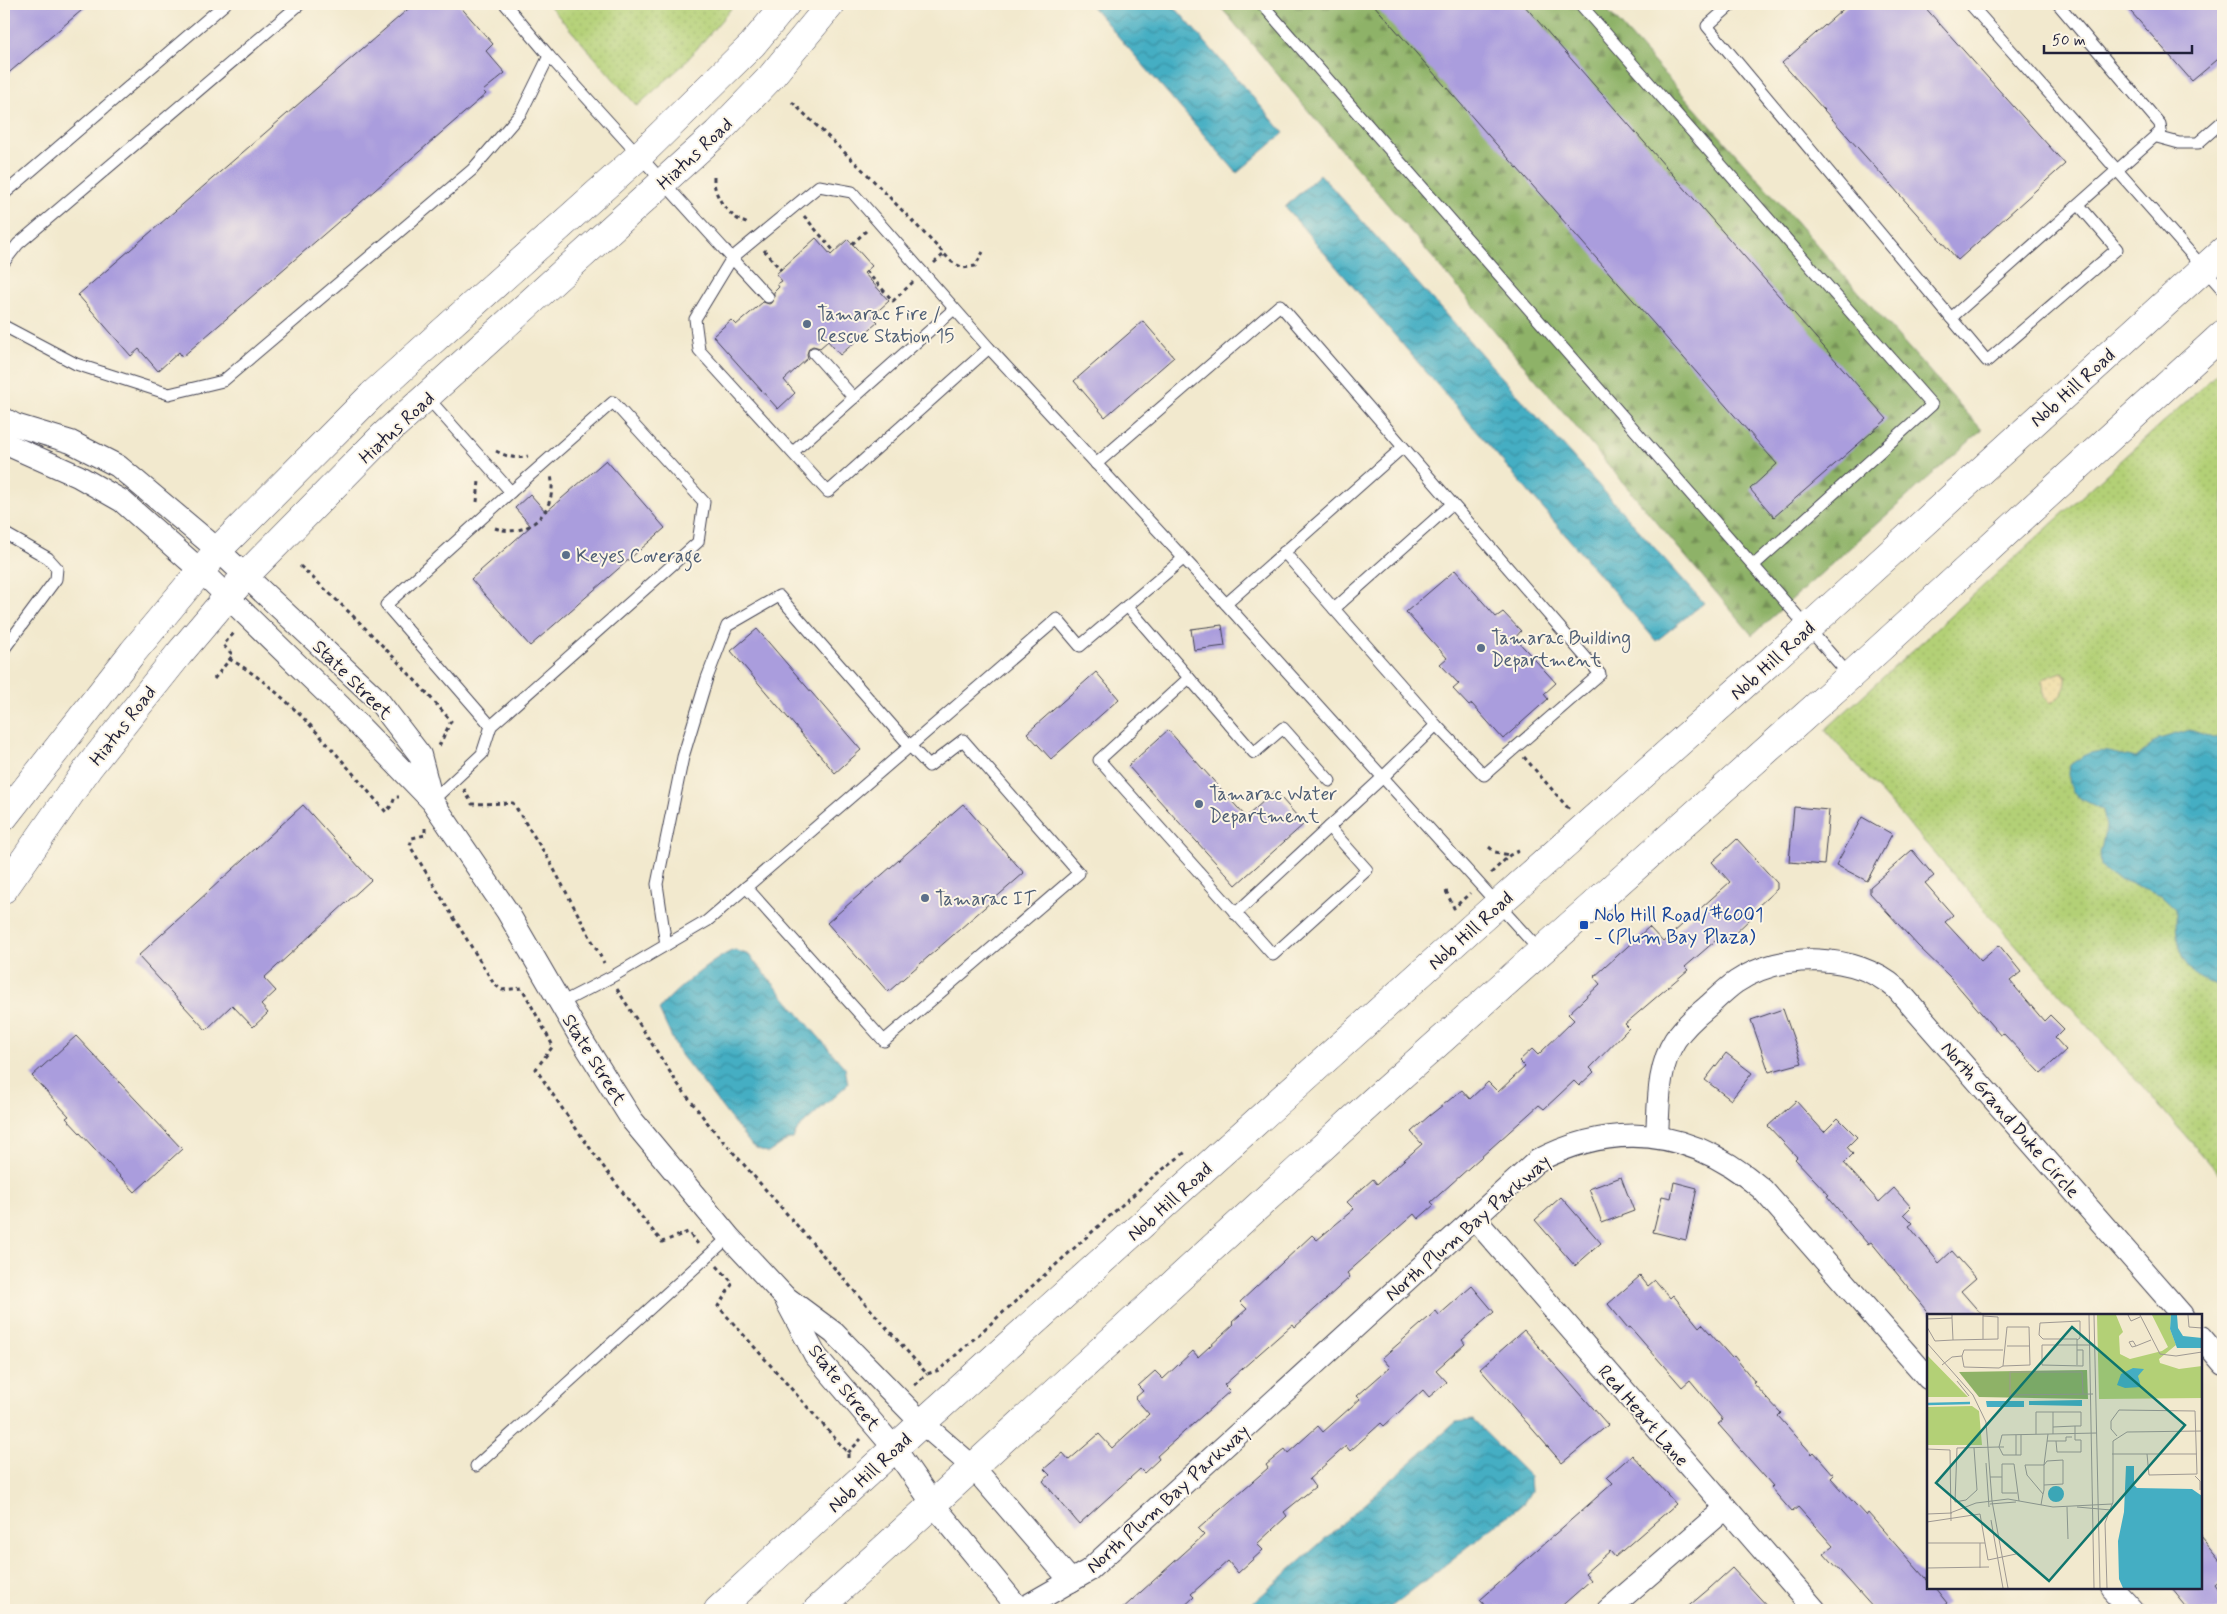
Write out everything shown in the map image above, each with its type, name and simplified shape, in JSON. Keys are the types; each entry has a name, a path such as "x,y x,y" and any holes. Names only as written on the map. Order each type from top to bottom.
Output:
{"main road":[{"name":"Hiatus Road","path":"4,817 133,652 218,550 372,395 640,156 752,45 786,4"},
{"name":"Hiatus Road","path":"4,889 89,766 179,654 246,575 383,436 717,133 770,78 831,4"},
{"name":"Nob Hill Road","path":"718,1610 922,1423 1498,904 1809,627 2214,259"},
{"path":"817,1610 1540,951 1850,676 2223,334"}],"street":[{"path":"4,419 15,425 71,442 118,466 218,550"},
{"name":"State Street","path":"4,443 78,476 122,501 201,571 341,707 432,801 507,912 632,1120 729,1237 784,1296 834,1333 922,1423 973,1467 1071,1581"},
{"name":"State Street","path":"218,550 377,699 420,755 432,801"},
{"name":"North Grand Duke Circle","path":"1658,1136 1660,1086 1666,1058 1675,1039 1698,1015 1736,982 1762,970 1787,963 1817,960 1862,967 1882,976 1897,989 2181,1314"},
{"name":"North Plum Bay Parkway","path":"1020,1610 1088,1571 1537,1161 1562,1148 1593,1140 1624,1136 1658,1136 1696,1147 1723,1159 1762,1189 1927,1377"},
{"name":"Red Heart Lane","path":"1474,1218 1816,1610"},
{"name":"State Street","path":"784,1296 815,1355 895,1449 932,1504 1020,1610"},
{"path":"2202,1338 2223,1363"},
{"path":"1608,1610 1726,1508"},
{"path":"2113,1589 2132,1610"}],"lane":[{"path":"4,194 225,4"},
{"path":"4,262 18,244 300,4"},
{"path":"505,4 549,56 768,297"},
{"path":"1262,4 1850,676"},
{"path":"1580,4 1932,404 1754,565"},
{"path":"1732,4 1707,26 1987,361 2117,249 2079,205"},
{"path":"1970,4 2118,169 2214,259 2223,290"},
{"path":"1951,318 2118,169 2157,138 2161,131 2160,124 2058,4"},
{"path":"4,326 76,364 169,394 223,380 472,170 521,113 549,56"},
{"path":"2157,138 2180,143 2198,143 2223,121"},
{"path":"989,348 828,492 699,350 695,318 732,258 818,186 852,192 989,348 1184,558 1540,951"},
{"path":"1096,464 1280,305 1600,674 1484,775 1436,725 1284,552"},
{"path":"793,452 954,309"},
{"path":"814,353 854,398"},
{"path":"427,397 511,492"},
{"path":"432,801 482,754 491,726 698,542 704,502 613,402 386,605 491,726"},
{"path":"1226,604 1403,447"},
{"path":"1334,609 1452,504"},
{"path":"4,532 48,558 57,568 56,579 4,649"},
{"path":"560,1003 611,978 707,921 1057,620 1080,646 1184,558"},
{"path":"666,945 656,884 683,757 707,678 727,626 779,596 929,766 963,740 1079,873 884,1041 746,887"},
{"path":"1127,606 1254,753 1283,728 1330,781"},
{"path":"1189,678 1099,760 1273,955 1367,870 1329,827"},
{"path":"1235,914 1382,778 1436,725"},
{"path":"476,1466 729,1237"}],"path":[{"path":"792,102 866,173 943,255 963,268 975,266 983,252"},
{"path":"714,177 716,195 737,219 747,223 756,239 780,270"},
{"path":"795,206 834,252"},
{"path":"866,271 893,301 943,255"},
{"path":"300,566 356,616 408,670 451,721 436,752 457,776 472,804 512,803 549,860 611,978 678,1083 710,1126 927,1374 939,1370 946,1364 1154,1176 1190,1148"},
{"path":"214,679 233,654 223,645 248,618"},
{"path":"229,659 260,680 291,708 386,812 392,805 395,797 401,797"},
{"path":"1516,748 1568,808 1562,814"},
{"path":"424,827 425,835 412,838 410,846 494,984 502,990 522,988 553,1046 536,1069 582,1140 615,1185 662,1242 688,1232 733,1284 718,1306 848,1453 848,1461 844,1468"},
{"path":"1454,908 1510,855 1528,844"},
{"path":"1489,847 1496,852 1510,855"},
{"path":"1446,892 1454,908 1454,915"}],"green space":[{"path":"548,4 735,4 683,65 637,106"},
{"path":"1218,4 1602,4 1982,430 1752,635"},
{"path":"2223,368 2223,1178 1825,730"}],"sand":[{"path":"2062,672 2066,677 2064,689 2050,703 2044,697 2043,679"}],"water":[{"path":"1090,4 1172,4 1284,133 1237,173"},
{"path":"1320,174 1704,603 1656,641 1285,207"},
{"path":"2190,730 2223,741 2223,986 2203,980 2187,965 2182,956 2177,938 2176,909 2161,895 2109,875 2101,867 2100,853 2106,827 2103,810 2076,794 2070,783 2070,765 2088,754 2102,751 2136,758 2159,739"},
{"path":"735,950 749,955 845,1068 848,1084 798,1129 793,1139 789,1139 768,1153 752,1146 678,1051 659,1010 672,995 694,976 718,959"},
{"path":"1473,1420 1530,1477 1531,1491 1523,1504 1387,1610 1245,1610 1456,1422"}],"building":[{"path":"4,4 89,4 4,77"},
{"path":"414,4 458,4 493,44 486,51 505,73 483,91 486,94 182,357 179,352 158,371 139,349 131,356 78,295"},
{"path":"1373,4 1523,4 1887,419 1774,517 1750,489 1777,464"},
{"path":"1849,4 1922,4 2065,164 1958,260 1782,63"},
{"path":"2124,4 2223,4 2223,55 2192,81"},
{"name":"Tamarac Fire / Rescue Station 15","path":"816,238 831,255 848,239 872,266 864,273 889,301 872,316 878,322 840,355 828,341 820,348 813,346 809,348 808,358 784,380 795,393 778,409 713,336 731,320 736,325 763,302 769,304 773,302 774,292 779,287 777,284 782,281 776,274"},
{"path":"1143,321 1174,357 1105,417 1074,381"},
{"name":"Keyes Coverage","path":"606,460 665,528 530,646 471,579 531,526 515,508 530,494 546,512"},
{"name":"Tamarac Building Department","path":"1455,570 1496,617 1503,612 1521,631 1515,638 1556,683 1544,694 1548,699 1503,739 1472,704 1469,706 1453,689 1459,684 1440,664 1447,658 1406,612"},
{"path":"1222,625 1225,646 1194,650 1191,629"},
{"path":"757,629 861,750 835,773 731,651"},
{"path":"1096,672 1119,699 1051,759 1027,733"},
{"name":"Tamarac Water Department","path":"1168,730 1246,817 1275,791 1304,824 1236,885 1128,766"},
{"name":"Tamarac IT","path":"963,804 1024,873 888,992 827,923"},
{"path":"303,805 371,880 264,978 276,991 261,1005 268,1013 253,1027 232,1005 206,1030 138,956"},
{"path":"1794,807 1829,810 1824,865 1789,862"},
{"path":"1862,817 1892,834 1867,881 1836,865"},
{"path":"1737,839 1777,883 1777,889 1748,915 1751,918 1727,941 1722,935 1685,967 1688,970 1625,1024 1629,1028 1590,1068 1594,1072 1579,1086 1574,1081 1544,1109 1539,1105 1431,1202 1434,1205 1418,1219 1414,1214 1347,1273 1350,1277 1295,1327 1293,1324 1224,1385 1230,1391 1157,1456 1159,1459 1144,1473 1140,1469 1079,1524 1043,1481 1050,1475 1044,1469 1063,1453 1069,1460 1099,1434 1112,1448 1149,1414 1135,1398 1143,1391 1138,1386 1155,1371 1163,1379 1193,1351 1198,1357 1234,1324 1232,1322 1247,1309 1240,1302 1312,1235 1317,1240 1354,1209 1347,1202 1373,1179 1377,1184 1422,1144 1411,1132 1429,1116 1462,1090 1470,1099 1488,1082 1498,1092 1525,1067 1519,1061 1532,1049 1538,1055 1574,1020 1568,1014 1600,984 1594,977 1649,927 1663,942 1730,882 1712,862"},
{"path":"1912,850 1934,876 1925,883 1953,915 1945,922 1981,961 1999,945 2021,972 2010,981 2044,1021 2050,1015 2064,1029 2055,1038 2066,1050 2041,1073 2003,1033 2000,1035 1950,977 1918,946 1870,893 1870,887"},
{"path":"1783,1009 1802,1063 1769,1072 1751,1020"},
{"path":"76,1036 182,1149 135,1192 66,1118 69,1116 32,1076"},
{"path":"1726,1053 1752,1073 1731,1100 1705,1080"},
{"path":"1796,1101 1824,1132 1838,1118 1857,1137 1847,1147 1853,1154 1844,1163 1879,1202 1894,1188 1911,1207 1904,1214 1913,1223 1909,1226 1939,1263 1952,1251 1976,1278 1961,1291 1981,1314 1930,1314 1871,1242 1868,1244 1852,1226 1827,1196 1829,1195 1795,1159 1797,1157 1768,1126"},
{"path":"1621,1177 1634,1211 1602,1223 1589,1189"},
{"path":"1674,1182 1697,1188 1686,1240 1653,1232 1662,1196 1671,1198"},
{"path":"1561,1197 1601,1243 1575,1266 1535,1220"},
{"path":"1640,1276 1648,1286 1655,1280 1670,1298 1673,1295 1699,1327 1702,1324 1732,1358 1734,1356 1755,1382 1753,1383 1781,1413 1778,1416 1834,1475 1831,1478 1866,1516 1868,1513 1926,1577 1927,1589 1936,1589 1947,1603 1939,1610 1875,1610 1824,1553 1833,1546 1798,1507 1792,1512 1771,1488 1773,1486 1718,1424 1723,1420 1690,1380 1682,1387 1608,1304"},
{"path":"1472,1286 1494,1312 1462,1340 1465,1344 1436,1370 1447,1382 1429,1397 1423,1390 1384,1426 1381,1423 1350,1451 1346,1446 1309,1479 1315,1487 1284,1512 1287,1516 1257,1544 1263,1550 1238,1573 1228,1561 1191,1594 1194,1597 1180,1610 1121,1610 1204,1535 1198,1529 1268,1468 1266,1465 1285,1449 1288,1453 1318,1426 1323,1432 1360,1399 1357,1396 1390,1367 1382,1358 1436,1311 1439,1315"},
{"path":"1524,1330 1608,1425 1562,1463 1480,1369"},
{"path":"1632,1455 1676,1504 1615,1557 1610,1551 1585,1573 1591,1580 1557,1610 1489,1610 1480,1600 1613,1483 1607,1477"},
{"path":"2202,1537 2223,1563 2223,1580 2216,1586 2223,1596 2223,1610 2190,1610 2173,1589 2202,1589"},
{"path":"1732,1568 1771,1610 1684,1610 1710,1588"}],"place":[{"name":"Tamarac Fire / Rescue Station 15","path":"807,324"},
{"name":"Keyes Coverage","path":"566,555"},
{"name":"Tamarac Building Department","path":"1481,648"},
{"name":"Tamarac Water Department","path":"1199,804"},
{"name":"Tamarac IT","path":"925,898"},
{"name":"Nob Hill Road/#6001 - (Plum Bay Plaza)","path":"1584,925"}]}
